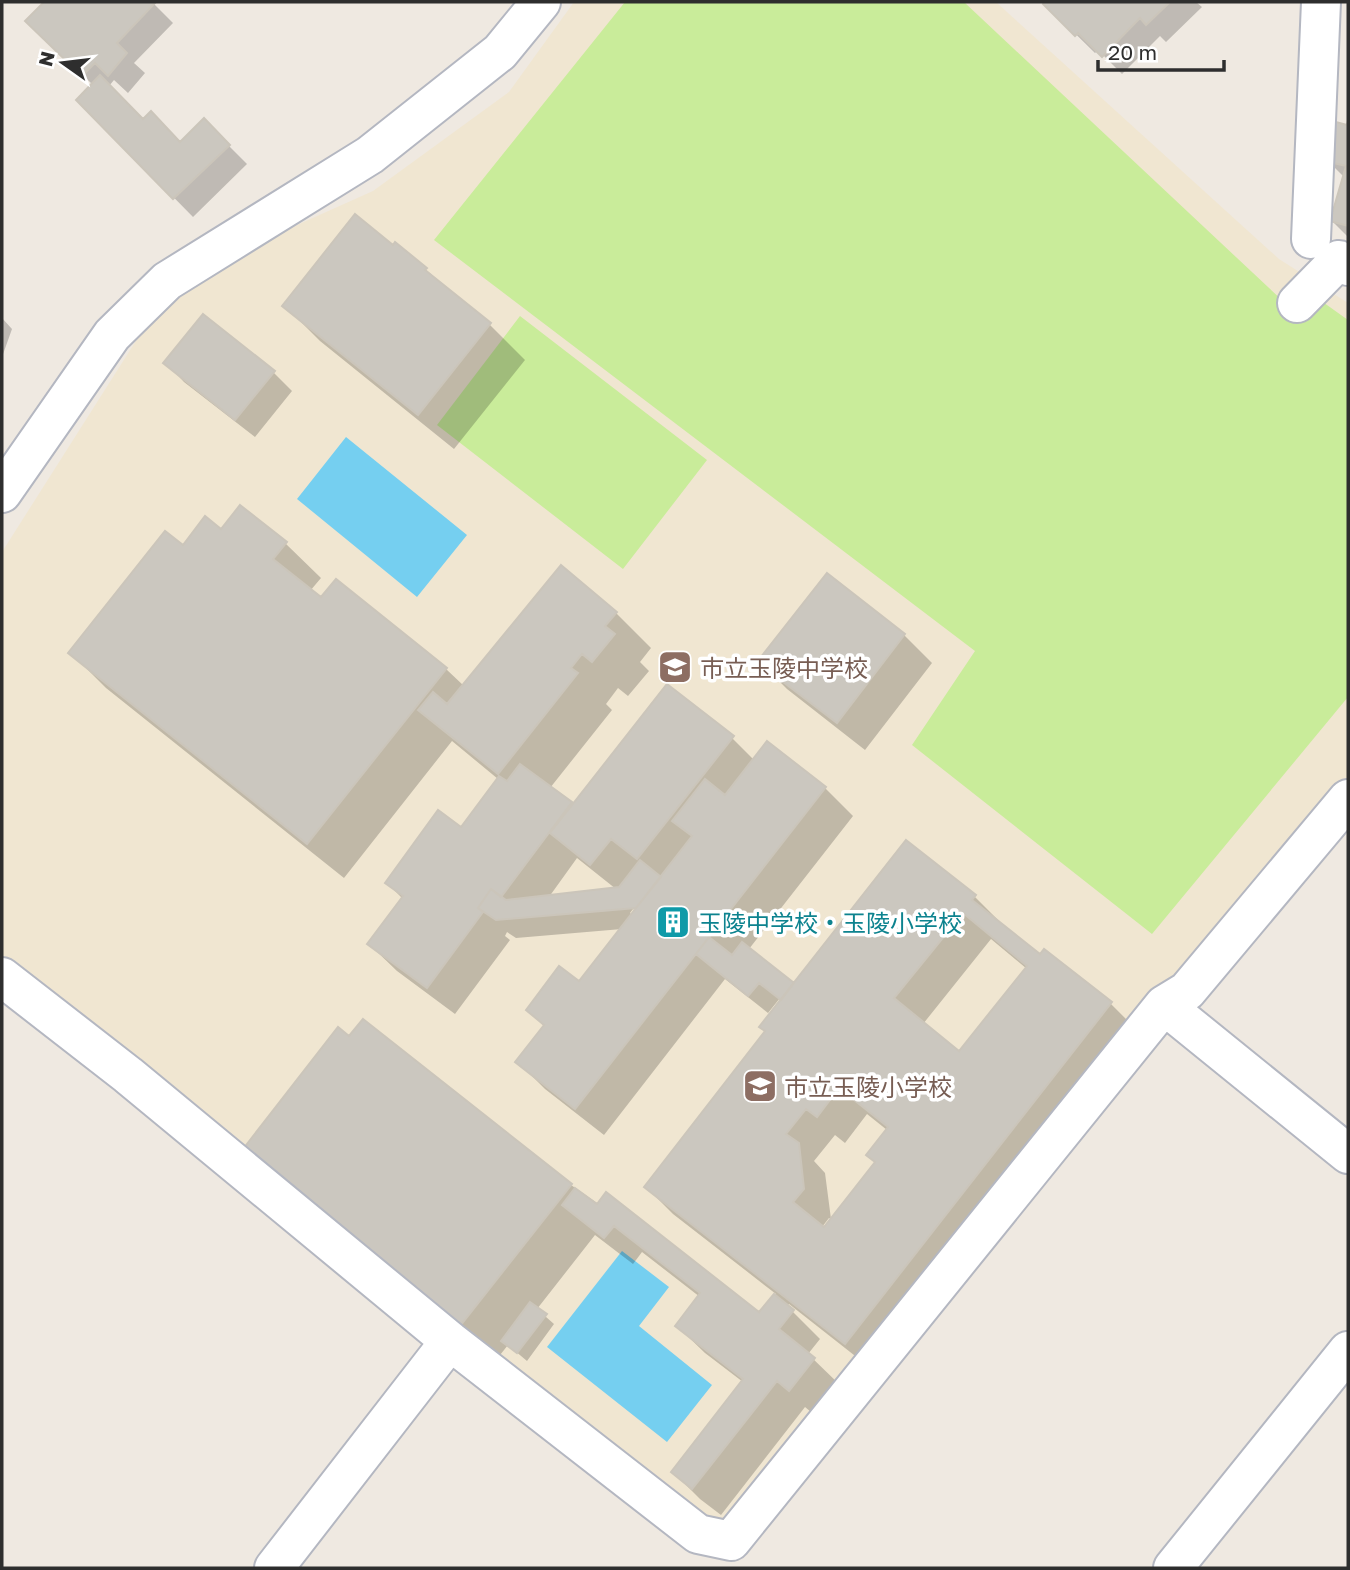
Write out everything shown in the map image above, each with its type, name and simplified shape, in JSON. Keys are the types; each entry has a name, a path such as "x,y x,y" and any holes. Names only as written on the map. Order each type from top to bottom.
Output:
{"street":[{"path":"2,493 112,335 167,281 370,155 500,52 541,2"},
{"path":"1311,239 1321,2"},
{"path":"1297,303 1339,260 1348,265"},
{"path":"2,977 128,1075 450,1341 698,1534 731,1541 1164,1005 1187,991 1348,800"},
{"path":"1164,1005 1348,1154"},
{"path":"274,1568 450,1341"},
{"path":"1173,1568 1348,1351"}],"shaded area":[{"name":"市立玉陵中学校","path":"574,2 996,2 1279,259 1348,303 1348,781 729,1523 701,1519 2,965 2,552 153,314 219,260 373,191 509,92"}],"green space":[{"path":"625,2 964,2 1301,318 1320,300 1348,320 1348,697 1152,934 912,745 975,651 434,240"},
{"path":"520,316 707,460 623,569 437,425"}],"water":[{"path":"346,437 467,535 417,597 297,499"},
{"path":"622,1251 669,1287 639,1326 712,1385 667,1442 547,1347"}],"building":[{"path":"44,2 155,3 117,43 127,53 108,76 95,63 82,76 25,21"},
{"path":"1170,2 1146,25 1140,18 1102,57 1078,33 1075,36 1043,4"},
{"path":"100,75 143,119 151,111 180,142 204,118 230,145 173,199 76,100"},
{"path":"1332,121 1347,125 1348,121 1348,226 1330,221 1346,166 1325,161"},
{"path":"355,214 393,245 395,242 491,323 418,415 282,306"},
{"path":"203,314 275,371 235,420 163,363"},
{"path":"240,505 287,542 273,559 321,597 336,579 447,668 307,844 68,653 165,531 183,545 205,516 221,529"},
{"path":"561,565 617,612 605,626 615,634 592,662 582,654 571,668 578,673 498,774 418,710 433,692 447,704"},
{"path":"827,573 905,634 837,723 757,662"},
{"path":"667,684 734,736 637,859 611,839 590,865 550,833"},
{"name":"玉陵中学校・玉陵小学校","path":"767,741 826,787 575,1109 515,1062 544,1025 526,1010 559,966 579,981 692,836 672,821 705,779 725,795"},
{"path":"520,764 572,802 501,897 491,889 478,908 483,912 427,988 367,944 403,896 385,883 438,810 461,827 499,776 507,781"},
{"path":"906,840 976,895 972,900 1040,954 1044,949 1112,1002 845,1344 644,1187 765,1031 759,1027","holes":["963,913 1027,966 959,1051 894,998","839,1088 888,1127 866,1155 875,1162 824,1227 793,1202 804,1189 799,1143 786,1134 806,1109 817,1117"]},
{"path":"640,860 661,877 636,908 496,920 478,908 491,889 506,900 619,887"},
{"path":"709,937 732,955 742,942 794,983 781,1000 759,983 748,996 696,954"},
{"path":"363,1019 572,1184 460,1326 240,1153 338,1027 349,1036"},
{"path":"575,1188 597,1204 606,1192 759,1312 774,1294 794,1310 779,1329 815,1358 789,1391 777,1381 692,1489 671,1472 743,1379 675,1326 700,1293 614,1226 604,1238 562,1205"},
{"path":"530,1302 547,1314 517,1353 501,1341"}],"place":[{"name":"市立玉陵中学校","path":"675,667"},
{"name":"玉陵中学校・玉陵小学校","path":"673,922"},
{"name":"市立玉陵小学校","path":"760,1086"}]}
